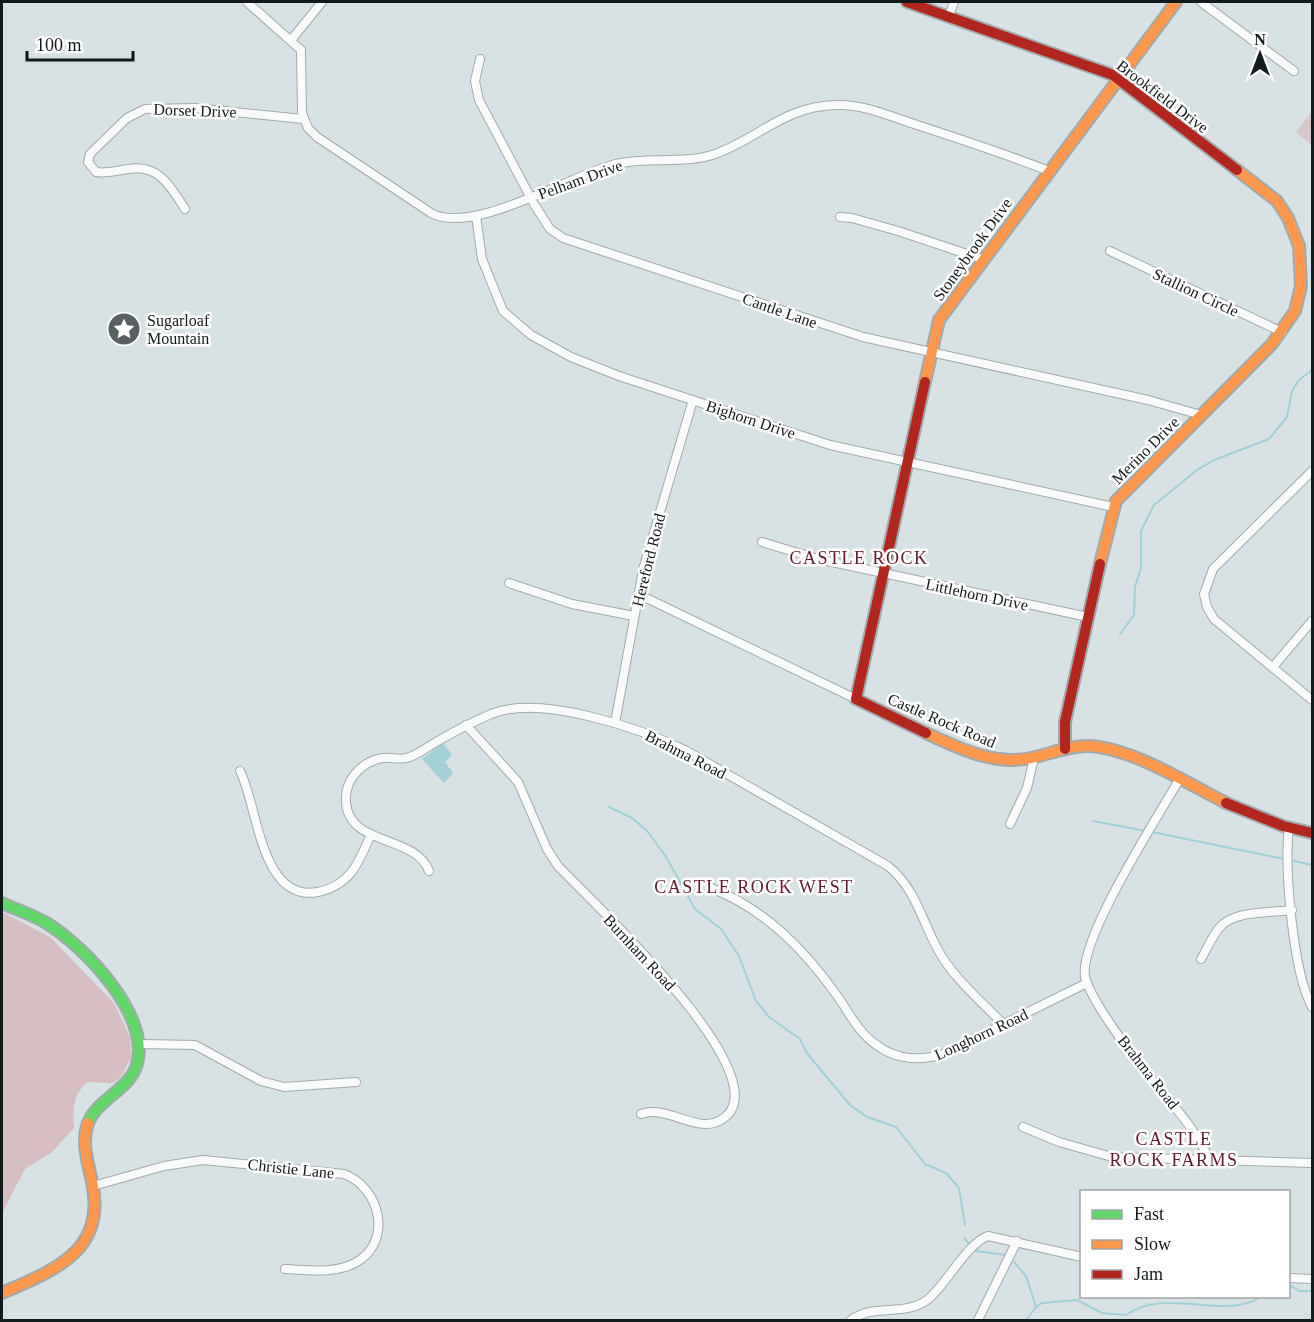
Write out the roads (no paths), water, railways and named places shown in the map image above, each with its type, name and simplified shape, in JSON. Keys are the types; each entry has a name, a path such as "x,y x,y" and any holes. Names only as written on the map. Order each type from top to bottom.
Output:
{"street":[{"path":"247,2 292,39 303,56 301,107 303,119"},
{"path":"292,39 322,2"},
{"name":"Brookfield Drive","path":"907,2 1088,64 1118,80 1268,193 1288,218 1297,242"},
{"path":"949,16 954,2"},
{"name":"Stoneybrook Drive","path":"856,699 931,354 943,312 1176,2"},
{"path":"1201,2 1294,70"},
{"name":"Cantle Lane","path":"480,59 475,81 479,100 545,222 563,238 853,334 931,354 1148,400 1201,414"},
{"name":"Pelham Drive","path":"303,119 317,137 431,213 452,219 476,216 614,165 706,157 731,147 790,114 836,105 864,108 984,146 1049,171"},
{"name":"Dorset Drive","path":"185,209 170,186 158,174 135,168 96,172 88,162 90,154 130,115 145,109 195,108 303,119"},
{"name":"Bighorn Drive","path":"476,216 482,259 497,302 510,320 531,335 582,362 830,445 1113,507"},
{"path":"840,217 852,218 898,231 981,259"},
{"name":"Merino Drive","path":"1065,750 1065,722 1113,507 1136,478 1282,332 1294,311 1301,286 1301,260 1297,242"},
{"name":"Stallion Circle","path":"1110,251 1282,332"},
{"name":"Hereford Road","path":"615,723 638,594 693,400"},
{"path":"1312,471 1213,569 1205,585 1204,600 1214,619 1312,700"},
{"name":"Littlehorn Drive","path":"762,542 787,551 1088,617"},
{"path":"509,583 572,604 634,616"},
{"name":"Castle Rock Road","path":"638,594 856,699 986,757 1008,761 1034,758 1084,746 1102,748 1153,766 1239,811 1289,828 1312,833"},
{"path":"1273,667 1312,621"},
{"name":"Brahma Road","path":"429,871 420,857 355,824 347,810 347,789 356,773 374,760 409,758 466,725 497,712 526,707 615,723 653,735 685,750 888,866 901,877 911,891 945,961 1004,1024"},
{"name":"Burnham Road","path":"466,725 518,782 547,849 558,866 666,978 717,1048 734,1080 735,1102 728,1115 717,1122 703,1124 662,1111 641,1114"},
{"path":"1010,824 1027,788 1034,758"},
{"path":"240,771 248,787 258,834 272,866 281,880 293,889 313,893 342,884 354,872 371,834"},
{"path":"1087,983 1086,959 1098,924 1179,780"},
{"path":"1289,828 1286,864 1303,980 1312,1007"},
{"name":"Longhorn Road","path":"711,888 744,903 771,922 822,977 865,1036 890,1053 913,1059 935,1057 1087,983"},
{"path":"2,903 51,926 99,971 132,1017 141,1044 134,1073 102,1100 87,1125 86,1148 96,1205 94,1224 78,1252 60,1266 2,1293"},
{"path":"1201,959 1219,929 1226,922 1252,915 1292,910"},
{"name":"Brahma Road","path":"1087,983 1136,1060 1189,1124 1210,1161"},
{"path":"141,1044 195,1045 261,1081 284,1087 356,1082"},
{"path":"1023,1127 1059,1142 1112,1158 1312,1163"},
{"name":"Christie Lane","path":"93,1186 164,1166 209,1160 344,1174 358,1181 372,1195 378,1212 376,1235 368,1252 355,1263 336,1269 285,1269"},
{"path":"851,1320 865,1312 904,1309 926,1301 953,1267 983,1238 991,1236 1080,1257"},
{"path":"978,1320 1017,1242"},
{"path":"1290,1278 1312,1280"}],"water":[{"path":"443,743 452,755 445,762 453,773 444,783 422,759"}],"waterway":[{"path":"1120,634 1134,615 1135,587 1141,568 1141,531 1154,505 1197,470 1214,460 1269,439 1287,417 1292,391 1299,380 1312,370"},
{"path":"609,807 632,818 647,831 666,857 695,909 721,929 739,956 756,1001 769,1017 800,1039 806,1052 850,1105 867,1117 896,1127 925,1164 946,1173 959,1188 965,1225"},
{"path":"1093,821 1146,831"},
{"path":"1152,832 1284,859"},
{"path":"1290,860 1312,865"},
{"path":"964,1238 969,1244"},
{"path":"976,1251 1005,1255"},
{"path":"1014,1262 1026,1276 1036,1307"},
{"path":"1290,1285 1299,1291 1312,1291"},
{"path":"1026,1320 1042,1303 1077,1300 1102,1313 1126,1315 1142,1307 1159,1303 1230,1306 1247,1303 1258,1298"}],"place":[{"name":"Sugarloaf Mountain","path":"124,329"}],"district":[{"name":"CASTLE ROCK","path":"859,558"},
{"name":"CASTLE ROCK WEST","path":"754,887"},
{"name":"CASTLE ROCK FARMS","path":"1174,1149"}]}
